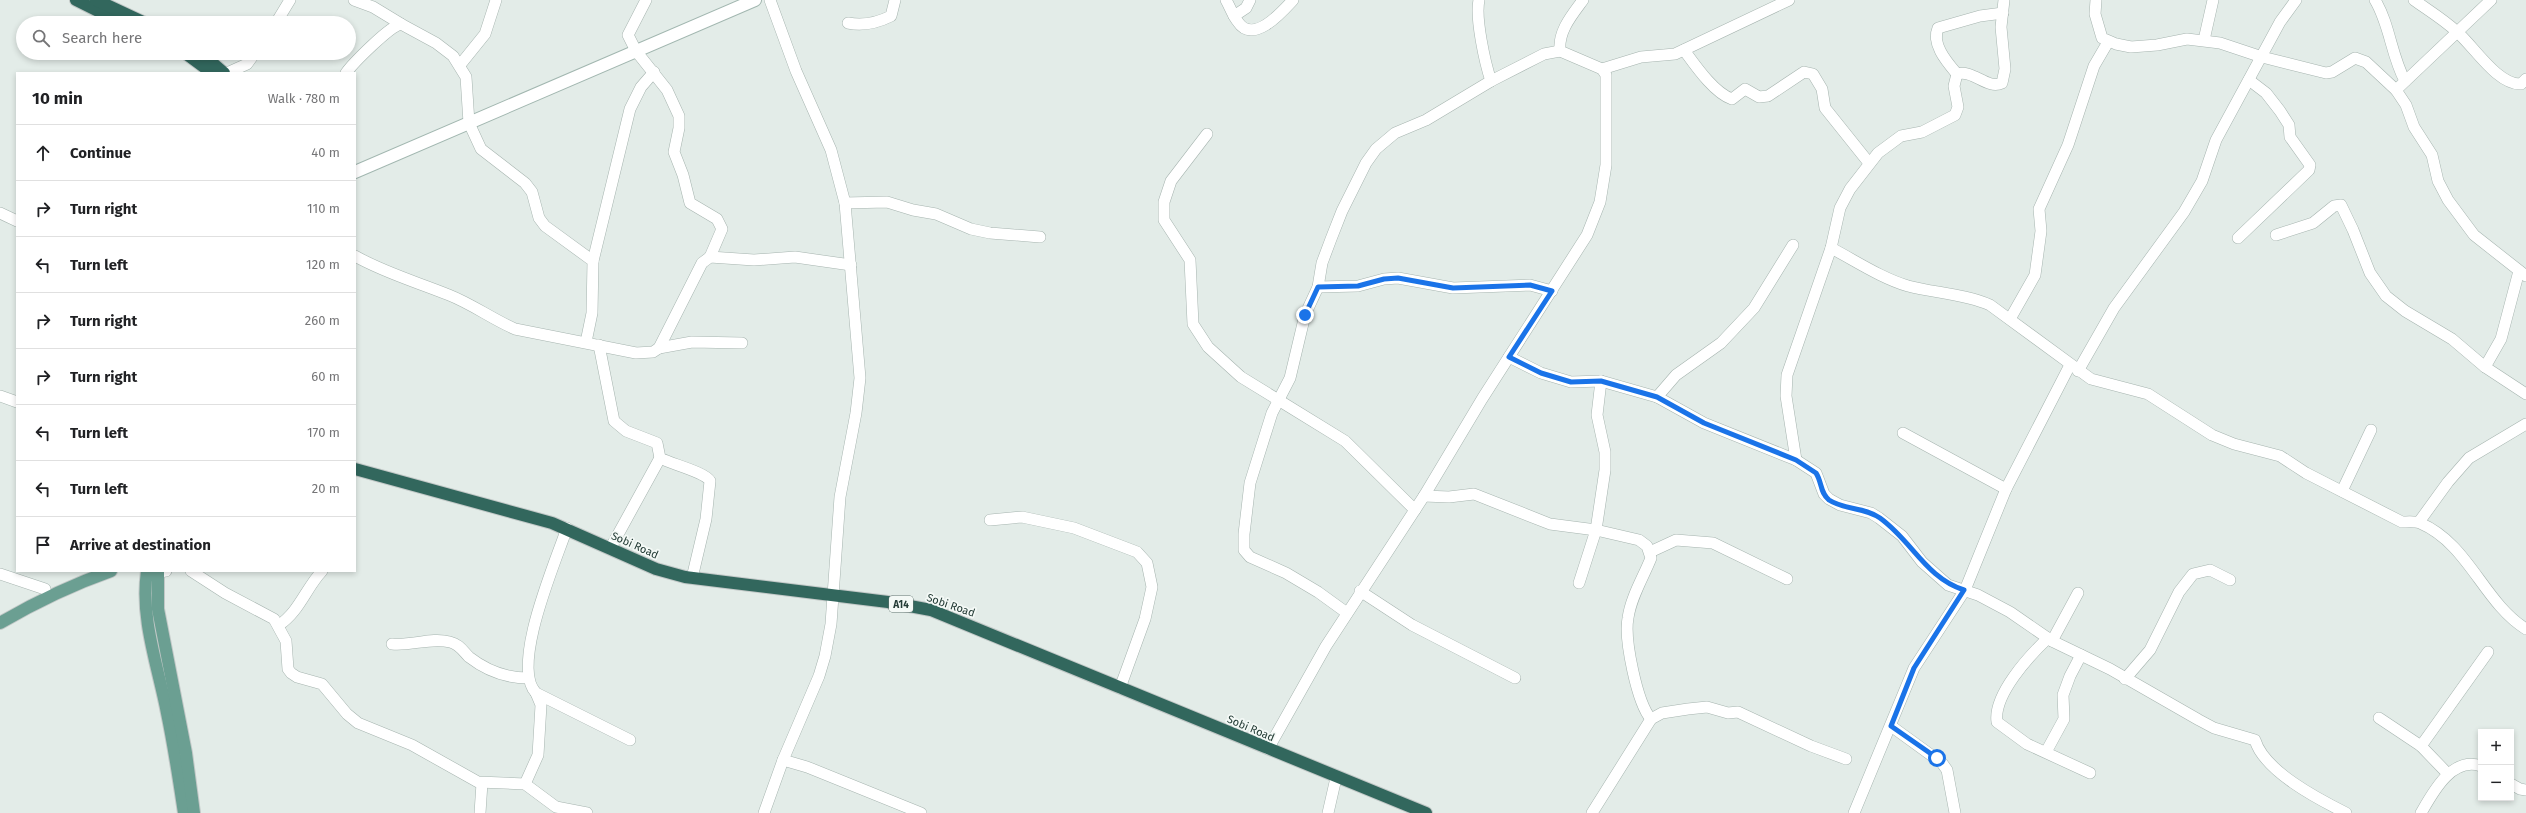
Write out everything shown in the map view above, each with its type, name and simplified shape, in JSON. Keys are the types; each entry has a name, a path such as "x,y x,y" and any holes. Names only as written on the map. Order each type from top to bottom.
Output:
{"highway":[{"path":"76,0 108,16"},
{"path":"96,0 130,16"},
{"path":"194,60 211,72"},
{"path":"209,60 224,72"},
{"name":"Sobi Road","path":"356,469 528,515 567,528 656,569 692,578 888,602 931,610 1336,778 1426,813"}],"main road":[{"path":"0,614 45,590 84,572"},
{"path":"0,623 32,604 77,583 108,572"},
{"path":"157,572 144,588 146,617 168,714 184,813"},
{"path":"158,572 158,609 186,753 194,813"}],"street":[{"path":"280,16 290,0"},
{"path":"354,0 373,7 436,43 453,56 460,65 468,88 469,123 481,149 516,174 532,192 539,218 545,226 593,261"},
{"path":"460,65 485,34 496,0"},
{"path":"646,0 628,35 636,51 667,90 679,116 679,128 674,152 683,175 688,200 717,219 722,229 710,257 702,263 660,348"},
{"path":"356,172 756,0"},
{"path":"764,813 783,760 819,676 831,624 840,497 856,413 860,378 845,202 831,150 796,71 770,0"},
{"path":"848,23 861,26 885,19 891,16 895,0"},
{"path":"1226,0 1234,16 1242,27 1255,30 1271,22 1294,0"},
{"path":"1234,16 1246,8 1250,0"},
{"path":"1479,0 1478,21 1486,67 1491,81"},
{"path":"1560,51 1559,44 1563,28 1583,0"},
{"path":"1602,69 1641,57 1675,54 1789,0"},
{"path":"1957,74 1971,74 1991,84 2002,83 2004,69 2001,41 2004,0"},
{"path":"2096,0 2098,29 2102,38 2108,42 2131,47 2157,45 2187,39 2204,40 2244,49 2262,57 2326,73 2338,70 2346,62 2355,58 2360,60 2396,90 2406,105 2414,127 2432,155 2438,181 2460,216 2474,235 2523,273 2501,339 2485,367"},
{"path":"2204,40 2213,0"},
{"path":"1854,813 1914,668 1964,590 2006,488 2074,368 2114,308 2188,206 2202,181 2216,140 2280,22 2296,0"},
{"path":"2375,0 2386,22 2394,57 2405,81"},
{"path":"2414,0 2457,31 2481,58 2510,82 2521,84 2526,79"},
{"path":"2396,90 2491,0"},
{"path":"1957,74 1943,57 1935,35 1938,28 1980,16 2003,13"},
{"path":"347,72 356,60 393,28 401,24"},
{"path":"2010,319 2035,275 2041,231 2039,209 2068,145 2094,66 2108,42"},
{"path":"1684,50 1700,71 1722,93 1732,99 1745,89 1759,97 1768,96 1804,72 1813,74 1822,89 1826,108 1869,163"},
{"path":"1268,749 1326,646 1347,613 1360,591 1424,496 1509,357 1587,235 1600,202 1606,165 1606,75 1602,69 1560,51 1544,54 1491,81 1426,120 1395,133 1376,149 1366,164 1342,211 1322,262 1318,287 1305,315 1290,378 1272,412 1250,483 1244,534 1244,550 1250,557 1286,573 1318,592 1347,613"},
{"path":"227,72 247,64 250,60"},
{"path":"586,342 592,313 593,261 630,109 641,87 654,72"},
{"path":"1796,460 1786,396 1787,374 1811,312 1831,248 1840,208 1850,189 1878,153 1901,136 1922,132 1955,115 1958,107 1954,86 1957,74"},
{"path":"2238,238 2309,170 2310,165 2290,137 2289,125 2280,112 2266,93 2249,80"},
{"path":"1207,134 1171,181 1164,202 1164,220 1190,260 1193,324 1208,347 1241,377 1280,399 1345,441 1415,510"},
{"path":"845,202 887,202 913,210 936,214 970,228 990,233 1040,237"},
{"path":"2276,235 2313,223 2334,206 2341,205 2356,236 2370,273 2381,291 2405,311 2452,339 2485,367 2526,394"},
{"path":"0,213 16,221"},
{"path":"1657,397 1676,375 1721,343 1754,308 1793,245"},
{"path":"1831,248 1905,285 1936,293 1980,300 2010,319 2074,368 2107,385 2148,394 2212,435 2234,444 2280,456 2306,473 2402,522 2419,522 2437,533 2459,552 2499,607 2513,621 2526,629"},
{"path":"356,256 389,273 468,303 498,322 532,334 586,342 636,353 653,352 660,348 692,342 742,343"},
{"path":"710,257 754,260 795,257 851,265"},
{"path":"1318,287 1358,286 1384,279 1398,278 1453,288 1530,285 1552,291"},
{"path":"599,345 614,421 626,431 657,443 660,458 610,549"},
{"path":"1509,357 1541,373 1571,382 1601,381 1657,397 1704,423 1796,460 1816,473 1824,494 1829,499 1840,505 1871,513 1880,518 1902,536 1935,574 1948,585 1978,595 2010,612 2050,640 2082,655 2214,728 2255,740 2260,753 2290,780 2346,813"},
{"path":"1579,583 1596,530 1605,470 1605,452 1597,415 1601,381"},
{"path":"0,396 16,402"},
{"path":"2419,522 2448,482 2469,458 2526,424"},
{"path":"2342,491 2371,430"},
{"path":"1903,433 2006,488"},
{"path":"660,458 705,475 710,481 706,519 692,578"},
{"path":"1424,496 1449,497 1474,494 1550,524 1596,530 1639,540 1650,552 1651,558 1635,594 1627,619 1634,676 1641,700 1651,719"},
{"path":"990,520 1022,517 1061,524 1136,552 1147,563 1152,587 1145,619 1120,688"},
{"path":"567,528 542,594 528,663 528,678 530,687 536,693 630,740"},
{"path":"1650,552 1676,540 1712,543 1787,579"},
{"path":"2125,679 2150,650 2179,592 2193,574 2210,570 2230,580"},
{"path":"193,572 225,593 274,618 279,624 286,641 288,668 291,673 297,677 322,684 346,714 358,723 412,745 467,777 482,783 525,784 556,807 587,813"},
{"path":"279,624 294,612 312,581 321,572"},
{"path":"0,574 45,590"},
{"path":"1360,591 1412,625 1515,678"},
{"path":"2078,593 2050,640 2026,658 1995,711 1997,722 2027,744 2090,773"},
{"path":"392,644 402,645 430,640 450,642 455,644 485,668 500,675 528,678"},
{"path":"2421,746 2488,652"},
{"path":"2046,752 2064,719 2063,695 2070,676 2082,655"},
{"path":"525,784 538,755 541,705 536,693"},
{"path":"1592,813 1651,719 1662,713 1707,707 1728,713 1738,712 1811,746 1846,759"},
{"path":"2379,718 2421,746 2448,773"},
{"path":"1891,726 1942,763 1947,770 1955,813"},
{"path":"783,760 807,767 920,813"},
{"path":"2421,813 2448,773 2467,764 2478,766"},
{"path":"1328,813 1336,778"},
{"path":"480,813 482,783"},
{"path":"2514,785 2526,790"}],"route":[{"path":"1305,315 1318,287 1358,286 1384,279 1398,278 1433,286 1453,288 1530,285 1552,291 1509,357 1541,373 1571,382 1601,381 1657,397 1704,423 1779,455 1796,460 1816,473 1820,478 1824,494 1829,499 1840,505 1871,513 1880,518 1902,536 1922,562 1935,574 1948,585 1964,590 1934,634 1914,668 1891,726 1937,758"}]}
